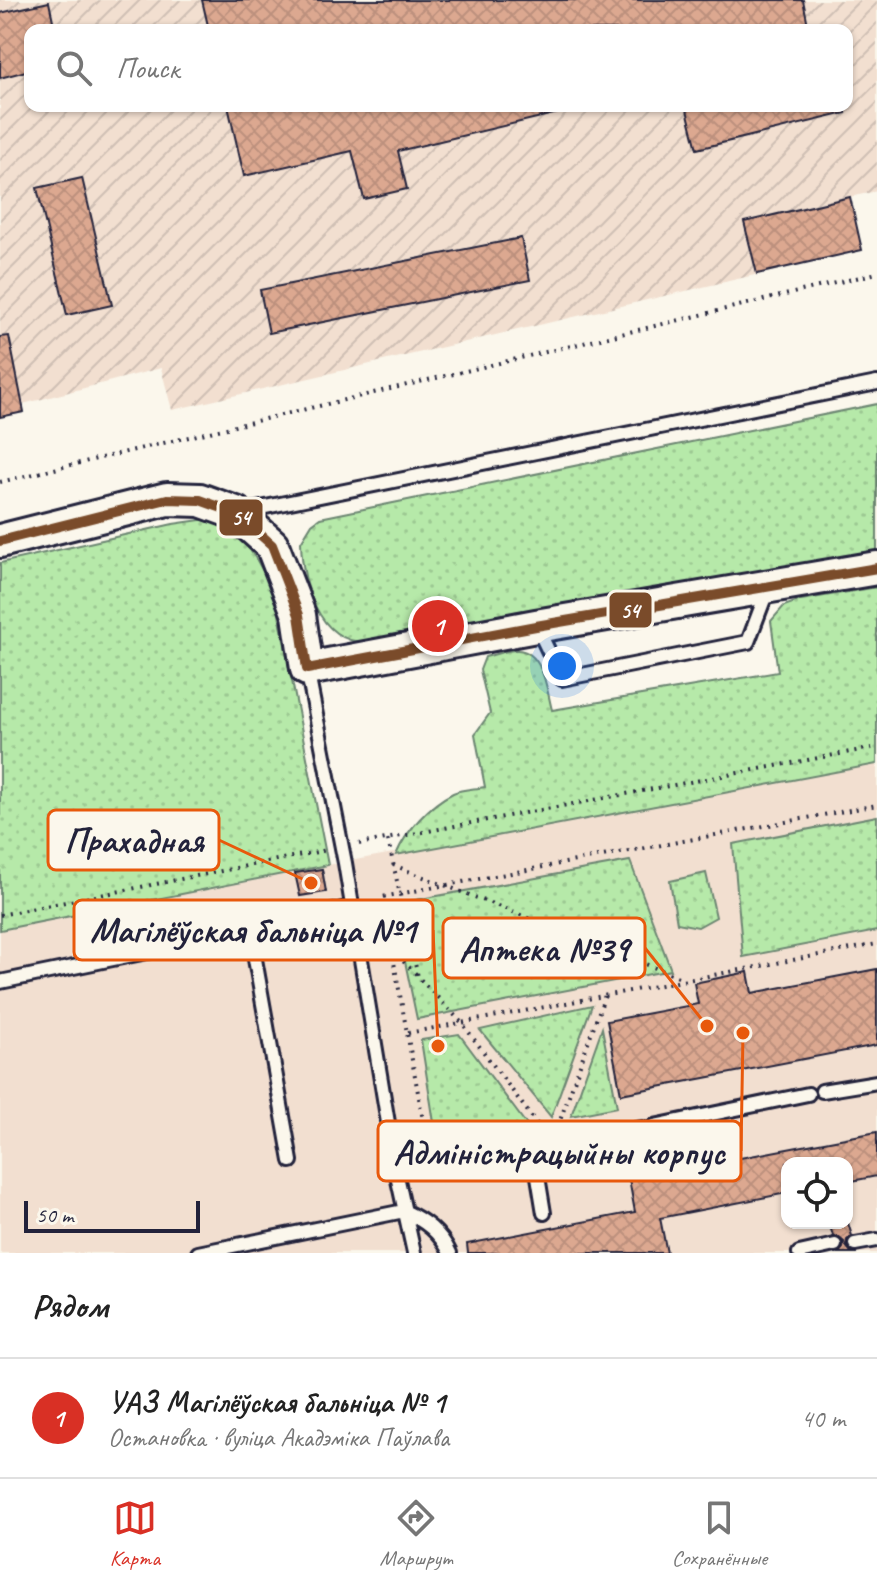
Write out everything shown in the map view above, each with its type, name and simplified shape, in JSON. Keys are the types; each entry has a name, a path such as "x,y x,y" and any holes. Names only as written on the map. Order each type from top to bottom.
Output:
{"main road":[{"path":"0,541 167,499 200,500 236,513 272,545 299,615 307,669 877,568"}],"lane":[{"path":"236,513 877,383"},
{"path":"536,626 562,679 748,642 768,588"},
{"path":"307,669 342,847 396,1171 414,1253"},
{"path":"0,982 351,907"},
{"path":"250,931 291,1161"},
{"path":"822,1091 877,1082"},
{"path":"396,1171 648,1127 808,1094"},
{"path":"533,1146 544,1213"},
{"path":"198,1253 404,1211 426,1222 444,1241 450,1253"},
{"path":"855,1244 877,1240"},
{"path":"799,1253 835,1245"}],"path":[{"path":"0,482 877,273"},
{"path":"0,915 342,847 877,747"},
{"path":"431,1165 382,897 877,805"},
{"path":"388,839 418,977"},
{"path":"393,865 684,979"},
{"path":"408,1033 877,944"},
{"path":"392,950 462,1023 551,1143"},
{"path":"551,1143 606,994"}],"shaded area":[{"path":"0,0 877,0 877,191 850,197 862,250 172,410 161,368 23,404 25,412 0,417"},
{"path":"877,764 877,1253 0,1253 0,930 328,865"}],"green space":[{"path":"877,404 877,553 461,626 455,609 423,616 415,632 366,642 349,640 335,632 324,621 309,591 301,542 312,524 320,518"},
{"path":"207,519 233,533 252,552 277,604 328,865 0,930 0,563"},
{"path":"877,587 877,764 396,855 412,828 435,804 457,792 485,787 475,734 490,713 480,670 485,657 514,650 527,652 543,674 552,710 778,672 771,621 784,606 801,600"},
{"path":"877,816 877,931 743,957 733,844"},
{"path":"630,861 671,970 417,1019 393,904"},
{"path":"706,873 716,917 698,927 677,923 670,881"},
{"path":"592,1005 551,1117 480,1030"},
{"path":"602,1028 617,1107 571,1116"},
{"path":"459,1034 532,1132 438,1148 421,1040"}],"building":[{"path":"202,0 803,0 808,24 208,24"},
{"path":"49,2 54,24 24,24 24,72 0,78 0,13"},
{"path":"229,112 558,112 398,151 407,189 364,199 352,151 244,176"},
{"path":"688,112 846,112 846,113 697,149"},
{"path":"82,178 112,305 67,315 37,188"},
{"path":"850,197 862,250 757,274 744,222"},
{"path":"521,238 530,280 269,333 260,290"},
{"path":"9,336 24,412 0,417 0,337"},
{"path":"322,869 326,892 300,896 295,873"},
{"path":"877,969 877,1045 621,1094 607,1021 698,1004 694,983 748,972 752,993"},
{"path":"877,1132 877,1176 853,1181 853,1157 781,1157 781,1194 660,1218 667,1253 468,1253 467,1244 635,1212 629,1179"},
{"path":"831,1229 850,1229 852,1236 846,1246 857,1253 839,1253 844,1242 833,1236"}],"transit line":[{"name":"54","path":"0,541 167,499 200,500 236,513 272,545 299,615 307,669 877,568"}],"place":[{"name":"УАЗ Магілёўская бальніца № 1","path":"438,626"},
{"name":"Прахадная","path":"311,883"},
{"name":"Аптека №39","path":"707,1026"},
{"name":"Адміністрацыйны корпус","path":"743,1033"},
{"name":"Магілёўская бальніца №1","path":"438,1046"}]}
